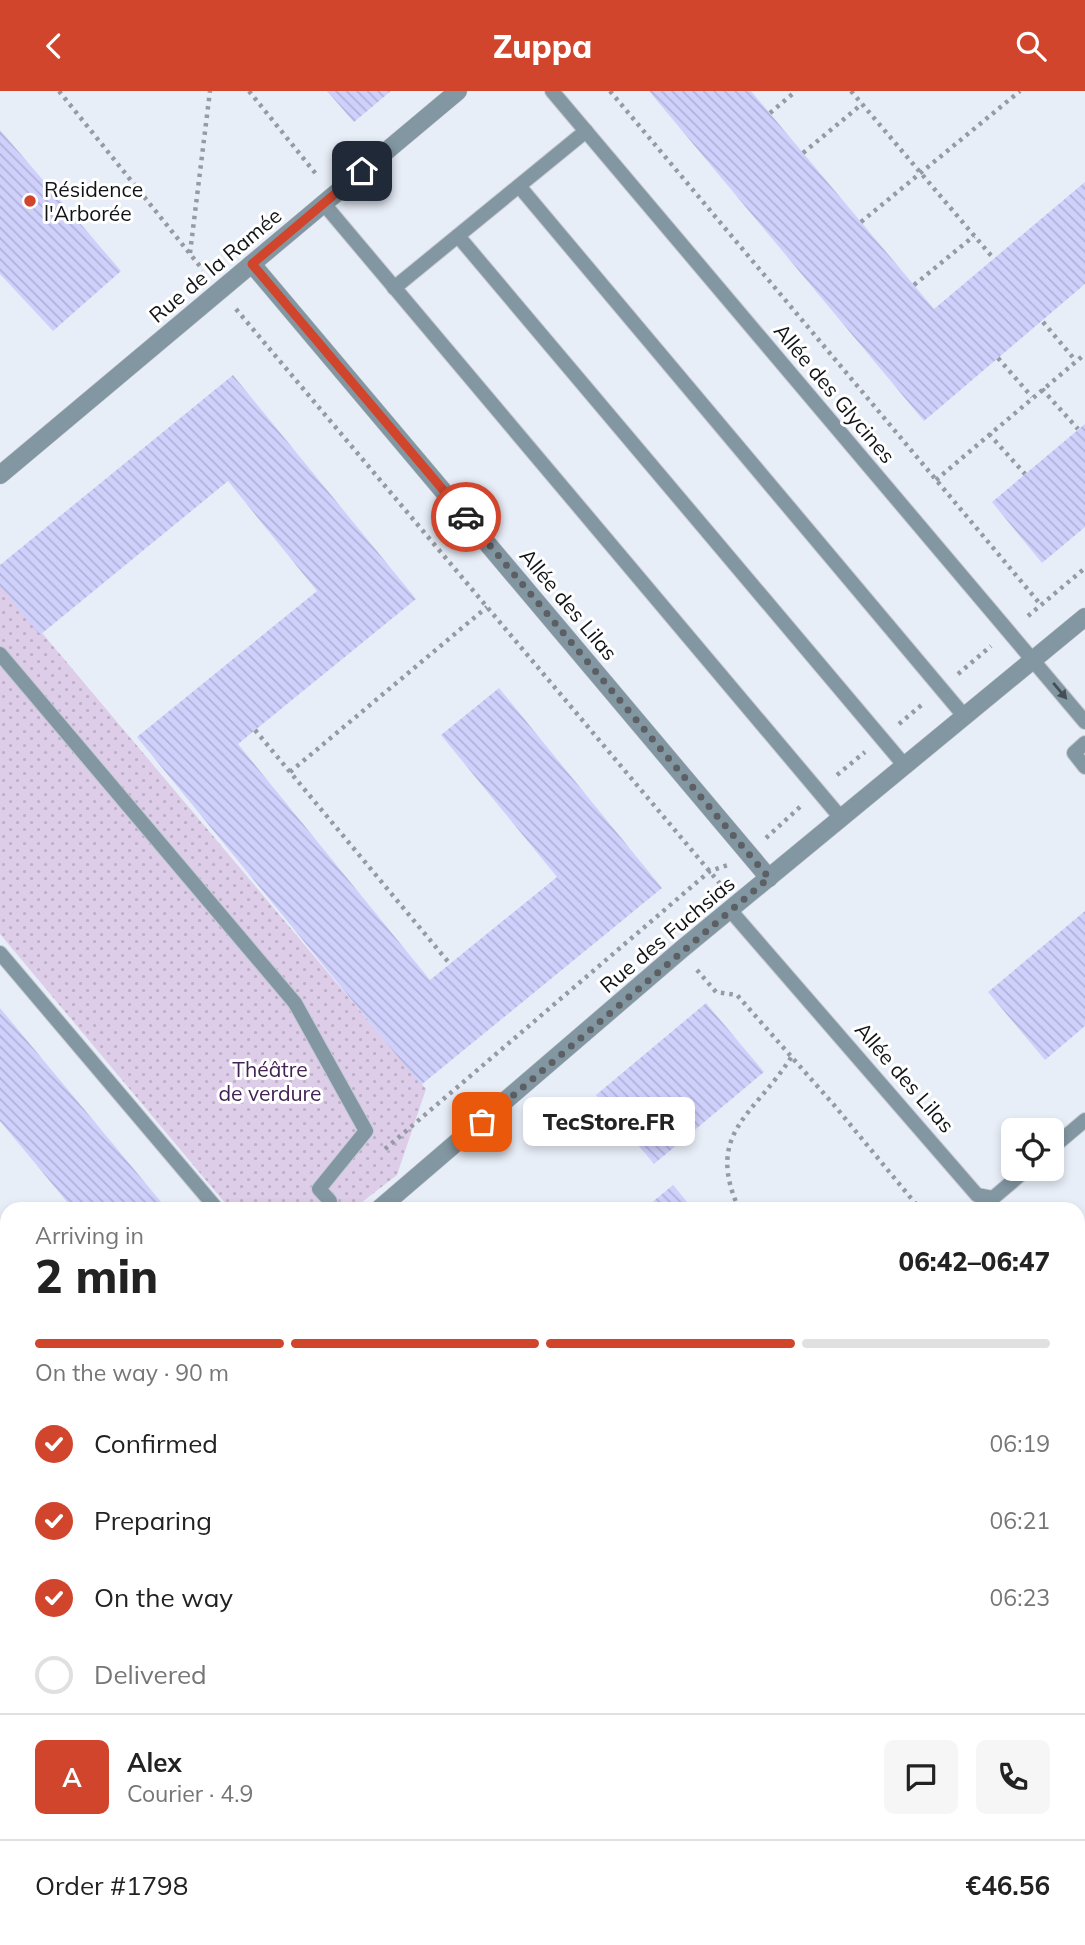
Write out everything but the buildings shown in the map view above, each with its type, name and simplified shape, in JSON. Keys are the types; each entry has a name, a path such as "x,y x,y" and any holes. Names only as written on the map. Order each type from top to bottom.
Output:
{"street":[{"name":"Rue de la Ramée","path":"0,475 458,91"},
{"name":"Allée des Lilas","path":"252,264 769,878"},
{"name":"Rue des Fuchsias","path":"392,1202 680,951 1085,617"}],"lane":[{"name":"Allée des Glycines","path":"552,91 1085,722"},
{"path":"394,288 586,131"},
{"path":"519,186 965,717"},
{"path":"324,204 841,818"},
{"path":"458,236 905,766"},
{"path":"0,654 295,1003 366,1131 319,1189 330,1202"},
{"path":"1085,743 1074,754 1085,767"},
{"name":"Allée des Lilas","path":"734,907 977,1195 993,1198 1013,1181"},
{"path":"0,953 211,1202"},
{"path":"1064,1138 1085,1121"}],"path":[{"path":"59,91 220,291 710,871 734,907"},
{"path":"190,254 210,91"},
{"path":"250,91 316,174"},
{"path":"610,91 1041,605"},
{"path":"770,113 796,91"},
{"path":"851,91 994,259"},
{"path":"861,222 1020,91"},
{"path":"803,153 862,104"},
{"path":"914,285 974,236"},
{"path":"1042,322 1076,361"},
{"path":"936,480 1085,354"},
{"path":"998,358 1032,397"},
{"path":"1042,389 1078,429"},
{"path":"989,434 1025,474"},
{"path":"290,772 487,607"},
{"path":"255,730 450,964"},
{"path":"376,1158 413,1123 710,871"},
{"path":"680,951 716,992 737,995 792,1056 914,1202"},
{"path":"735,1202 725,1167 737,1125 779,1077 792,1056"}],"green space":[{"name":"Théâtre de verdure","path":"0,583 426,1089 397,1175 362,1202 224,1202 0,934"}],"way so far":[{"path":"466,517 769,878 682,949 482,1122"}],"place":[{"name":"Résidence l'Arborée","path":"30,201"},
{"name":"TecStore.FR","path":"482,1122"}],"route":[{"path":"362,171 252,264 466,517"}]}
